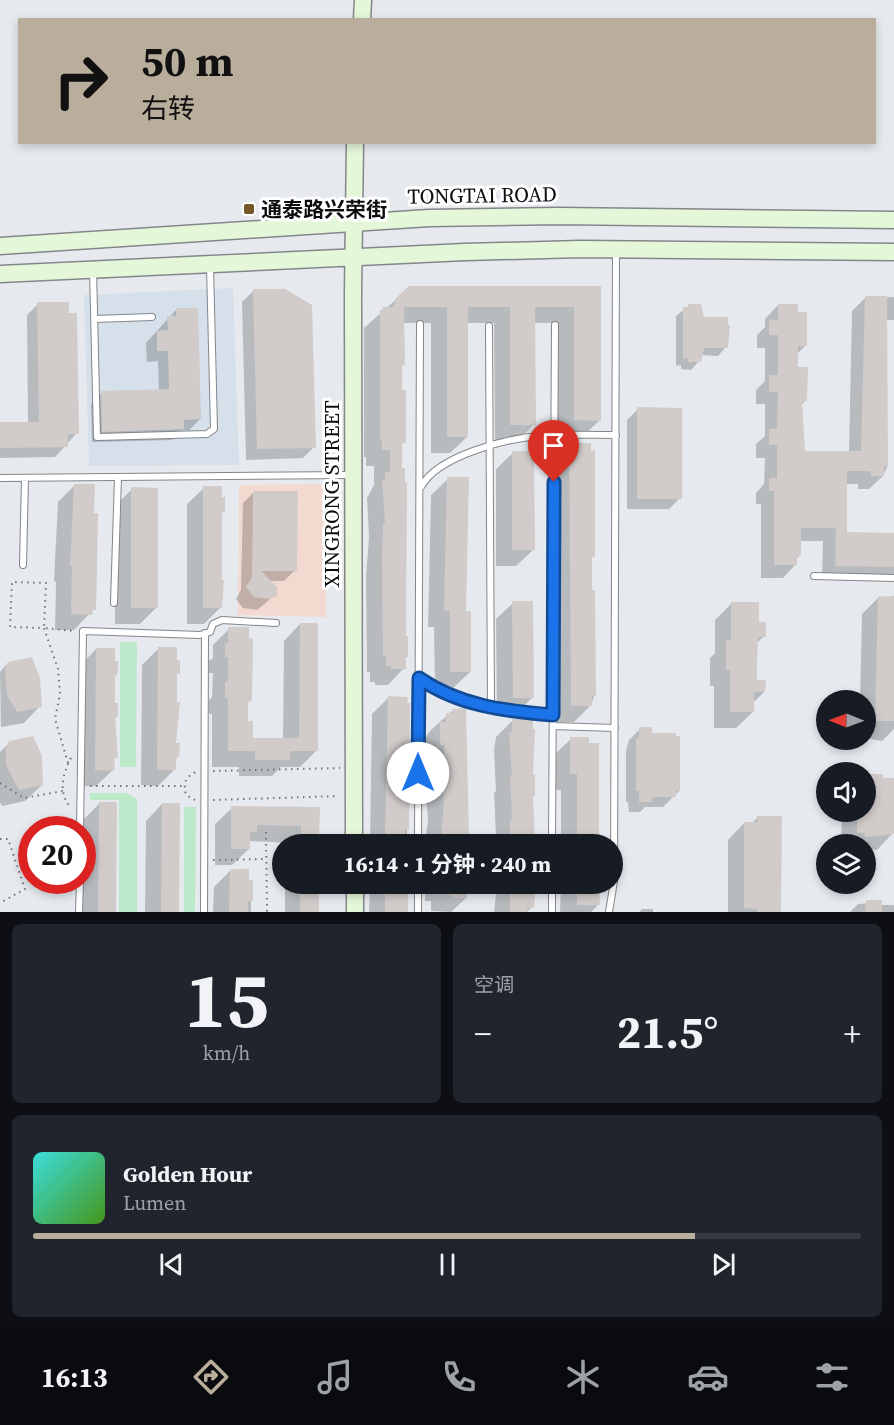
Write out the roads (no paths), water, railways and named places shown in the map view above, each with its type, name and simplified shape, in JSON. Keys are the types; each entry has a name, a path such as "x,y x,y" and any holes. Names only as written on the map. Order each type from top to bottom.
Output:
{"street":[{"path":"362,18 363,0"},
{"name":"XINGRONG STREET","path":"354,834 353,256 355,144"},
{"name":"TONGTAI ROAD","path":"0,246 429,218 559,216 894,220"},
{"path":"0,274 477,251 894,252"},
{"path":"355,894 355,912"}],"lane":[{"path":"609,912 614,881 616,250"},
{"path":"93,269 97,437 207,434 214,429 210,263"},
{"path":"94,319 152,318"},
{"path":"418,834 420,324"},
{"path":"552,834 555,325"},
{"path":"489,326 491,709"},
{"path":"419,490 427,476 439,467 519,438 554,435 616,435"},
{"path":"0,478 353,475"},
{"path":"114,603 118,477"},
{"path":"23,565 25,478"},
{"path":"814,576 894,578"},
{"path":"81,816 83,631 205,633 210,632 217,621 222,620 276,623"},
{"path":"204,912 205,633"},
{"path":"419,678 445,693 491,709 553,715"},
{"path":"553,726 615,728"},
{"path":"79,912 80,894"},
{"path":"418,894 418,912"},
{"path":"552,894 552,912"}],"place":[{"name":"通泰路兴荣街","path":"249,209"}]}
